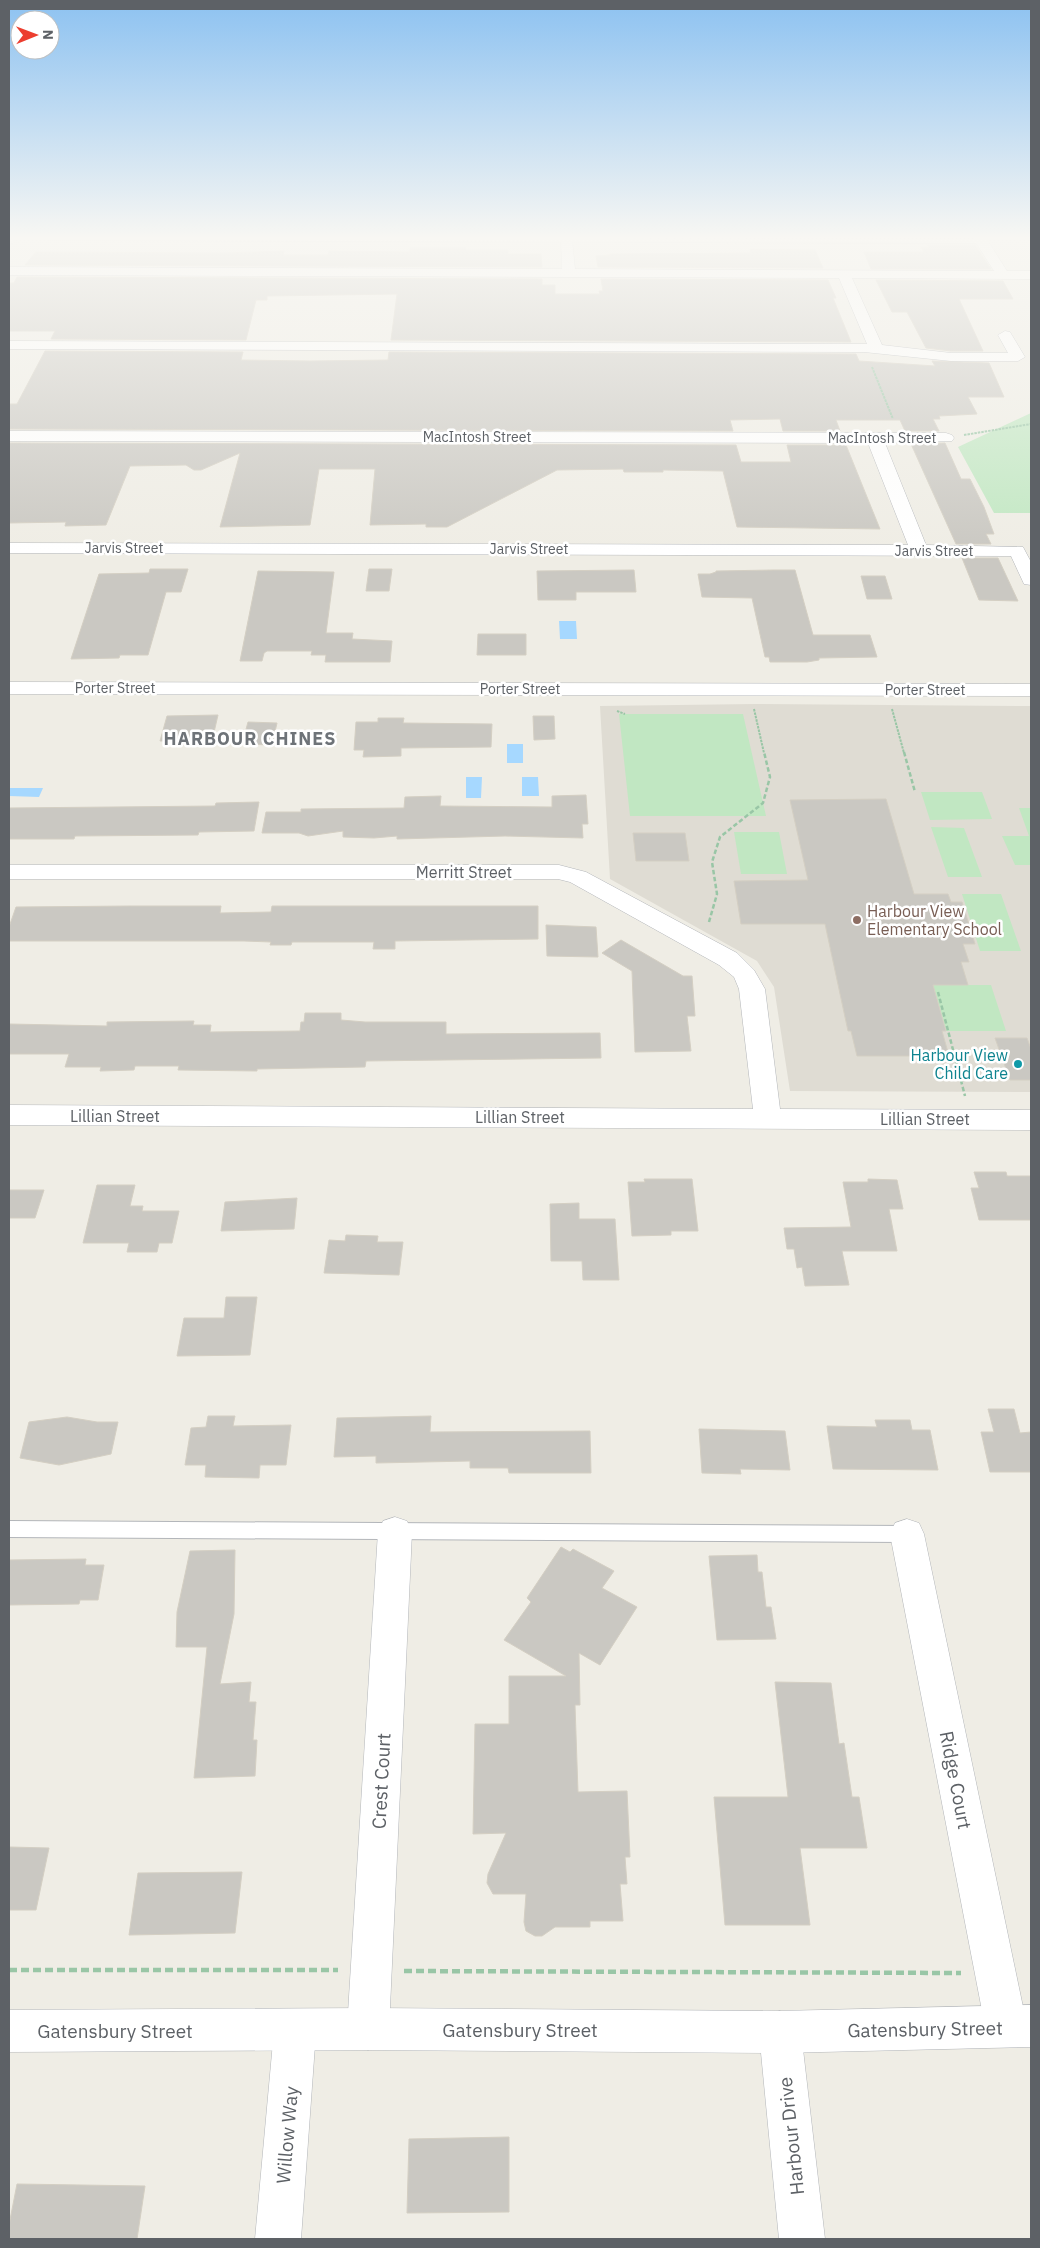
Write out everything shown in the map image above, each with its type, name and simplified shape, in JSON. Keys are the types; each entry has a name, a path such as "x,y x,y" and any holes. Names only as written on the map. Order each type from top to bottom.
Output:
{"street":[{"path":"868,343 870,349"},
{"path":"9,345 870,349 952,357 1018,357 1010,343"},
{"name":"MacIntosh Street","path":"9,436 946,438"},
{"path":"875,439 919,550"},
{"name":"Jarvis Street","path":"9,548 1017,551 1031,580"},
{"name":"Porter Street","path":"9,688 1031,690"},
{"name":"Merritt Street","path":"9,872 559,872 578,877 728,959 742,969 752,989 768,1118"},
{"name":"Lillian Street","path":"9,1115 1031,1120"},
{"name":"Crest Court","path":"368,2029 395,1532"},
{"name":"Ridge Court","path":"907,1534 1018,2026"},
{"name":"Gatensbury Street","path":"9,2031 295,2031 368,2029 780,2032 1018,2026"},
{"name":"Willow Way","path":"278,2239 295,2031"},
{"name":"Harbour Drive","path":"780,2032 802,2239"}],"lane":[{"path":"9,1529 907,1534"}],"path":[{"path":"870,349 902,438"},
{"path":"946,438 1031,424"},
{"path":"709,922 717,894 712,862 720,837 764,803 770,777 749,689"},
{"path":"886,689 916,792"},
{"path":"938,992 966,1099"},
{"path":"9,1970 344,1970"},
{"path":"397,1971 957,1973"}],"shaded area":[{"name":"Harbour View Elementary School","path":"755,704 1031,706 1031,1092 790,1091 774,987 757,961 610,879 600,706"}],"green space":[{"path":"1031,413 1031,513 994,513 958,447"},
{"path":"619,714 743,714 766,816 630,816"},
{"path":"921,792 982,792 992,819 930,820"},
{"path":"1019,808 1031,808 1031,865 1015,865 1002,836 1029,836"},
{"path":"931,827 964,828 982,877 948,877"},
{"path":"734,832 779,832 787,874 741,874"},
{"path":"962,894 1001,894 1021,951 980,951"},
{"path":"933,985 991,985 1006,1031 946,1031"}],"water":[{"path":"559,621 576,621 577,639 560,639"},
{"path":"507,744 523,744 523,763 507,763"},
{"path":"466,777 482,777 481,798 466,798"},
{"path":"522,777 538,777 539,796 522,796"},
{"path":"10,788 43,788 39,797 9,796"}],"building":[{"path":"923,343 979,343 983,351 951,351 926,348"},
{"path":"45,351 243,352 241,360 310,361 388,360 389,352 856,354 859,361 935,366 932,361 989,363 1004,397 968,397 977,414 939,416 940,419 933,419 939,431 905,431 900,420 836,420 840,431 783,431 780,419 730,420 733,431 9,429 9,404 17,404"},
{"path":"9,443 736,445 741,462 791,462 787,445 846,445 880,529 737,527 723,471 663,470 663,472 624,472 623,469 557,470 447,527 426,527 426,524 370,525 375,469 319,469 310,525 220,527 240,453 201,470 194,470 186,465 130,466 106,525 65,526 66,522 9,523"},
{"path":"945,443 961,479 970,479 984,507 994,534 986,534 991,544 956,544 911,444"},
{"path":"962,558 998,558 1018,601 979,600"},
{"path":"150,569 188,569 181,592 166,592 148,655 71,659 99,574 149,573"},
{"path":"369,569 392,569 389,591 366,591"},
{"path":"634,570 636,592 576,592 576,600 538,600 537,571"},
{"path":"795,570 813,635 870,635 877,657 819,658 819,660 807,662 770,662 769,657 765,657 752,598 702,597 698,574 710,574 716,571"},
{"path":"258,571 334,572 326,633 353,633 352,639 392,641 390,662 325,662 326,655 311,655 312,651 267,651 264,653 262,661 240,661"},
{"path":"861,576 885,576 892,599 867,599"},
{"path":"478,634 526,634 526,655 477,655"},
{"path":"218,715 212,741 160,741 167,716"},
{"path":"533,716 554,716 555,739 534,740"},
{"path":"378,718 404,718 403,723 492,724 491,747 401,748 401,756 363,757 364,750 354,750 356,722 378,722"},
{"path":"248,722 277,723 272,745 242,744"},
{"path":"586,795 588,824 582,824 583,838 505,836 397,839 397,836 374,838 343,837 343,831 308,836 299,833 262,833 266,812 301,812 301,809 404,808 405,797 441,796 440,806 552,807 552,796"},
{"path":"886,799 914,894 948,894 951,902 962,902 975,944 963,944 969,962 961,962 968,985 933,985 946,1031 942,1031 949,1056 857,1056 851,1031 848,1031 825,924 741,924 734,881 808,880 790,800"},
{"path":"259,802 254,831 199,832 198,835 75,836 74,839 9,839 9,808 215,806 216,803"},
{"path":"633,833 685,833 689,861 636,861"},
{"path":"221,906 220,913 271,912 272,906 538,906 538,939 395,941 395,949 373,949 374,942 292,942 291,945 270,945 271,942 244,941 9,941 9,927 16,907"},
{"path":"546,925 596,927 598,957 547,956"},
{"path":"621,940 683,976 692,976 695,1016 687,1016 691,1051 635,1052 632,971 602,953"},
{"path":"305,1013 341,1013 341,1020 365,1022 446,1022 446,1034 600,1033 601,1058 366,1061 365,1067 257,1069 257,1071 178,1070 179,1066 135,1066 134,1070 100,1071 101,1067 65,1067 69,1054 9,1054 9,1024 107,1026 107,1022 194,1021 193,1025 211,1025 210,1032 300,1031"},
{"name":"Harbour View Child Care","path":"995,1038 1027,1038 1031,1049 1031,1080 1010,1080"},
{"path":"974,1172 1006,1172 1007,1176 1031,1176 1031,1220 979,1220 971,1188 979,1188"},
{"path":"644,1179 692,1179 698,1231 671,1231 671,1235 632,1236 628,1182 645,1182"},
{"path":"868,1179 897,1180 903,1209 889,1209 897,1251 842,1251 849,1285 805,1286 802,1267 797,1268 794,1249 787,1249 784,1228 851,1227 843,1182 868,1182"},
{"path":"97,1185 135,1185 130,1206 143,1206 142,1211 179,1211 172,1243 159,1243 157,1252 127,1252 129,1243 83,1243"},
{"path":"9,1190 44,1190 35,1218 9,1218"},
{"path":"297,1198 294,1229 221,1231 225,1202"},
{"path":"579,1203 579,1219 615,1219 619,1280 583,1280 582,1261 551,1261 550,1204"},
{"path":"346,1235 378,1236 377,1242 403,1242 399,1275 324,1273 329,1240 345,1241"},
{"path":"226,1297 257,1297 250,1355 177,1356 184,1318 224,1318"},
{"path":"988,1409 1014,1409 1020,1433 1031,1432 1031,1472 990,1472 981,1432 994,1432"},
{"path":"208,1416 235,1416 233,1426 291,1425 286,1465 260,1465 259,1478 205,1477 206,1465 185,1465 191,1428 206,1427"},
{"path":"431,1416 430,1432 590,1431 591,1473 509,1473 508,1468 470,1468 470,1461 376,1463 376,1456 334,1457 337,1418"},
{"path":"67,1417 97,1422 118,1422 111,1454 59,1465 20,1458 29,1422"},
{"path":"875,1420 910,1420 912,1430 930,1430 938,1470 833,1469 827,1426 877,1427"},
{"path":"699,1429 785,1431 790,1470 740,1469 741,1474 702,1473"},
{"path":"561,1547 570,1552 573,1549 614,1571 602,1588 637,1607 600,1665 579,1653 580,1705 575,1705 578,1792 627,1791 630,1857 625,1857 627,1884 620,1884 623,1921 590,1921 590,1927 555,1927 542,1936 535,1936 526,1931 524,1922 526,1894 493,1894 487,1883 488,1874 506,1833 473,1834 475,1724 509,1724 509,1676 566,1676 504,1640 531,1602 527,1598"},
{"path":"235,1550 234,1614 220,1684 251,1682 249,1702 256,1702 253,1740 257,1740 255,1776 194,1778 207,1647 176,1647 177,1612 190,1551"},
{"path":"757,1555 758,1572 762,1572 766,1607 771,1607 776,1639 717,1640 709,1556"},
{"path":"86,1559 85,1565 104,1565 98,1600 80,1600 79,1604 9,1605 9,1560"},
{"path":"775,1682 831,1683 839,1744 844,1743 852,1797 859,1797 867,1848 800,1848 810,1925 725,1925 714,1797 788,1797"},
{"path":"9,1847 49,1848 36,1910 9,1910"},
{"path":"242,1872 235,1933 129,1935 138,1873"},
{"path":"509,2137 509,2212 407,2213 409,2139"},
{"path":"17,2184 145,2186 137,2239 9,2239 9,2225"}],"place":[{"name":"Harbour View Elementary School","path":"857,920"},
{"name":"Harbour View Child Care","path":"1018,1064"}],"district":[{"name":"HARBOUR CHINES","path":"250,738"}]}
